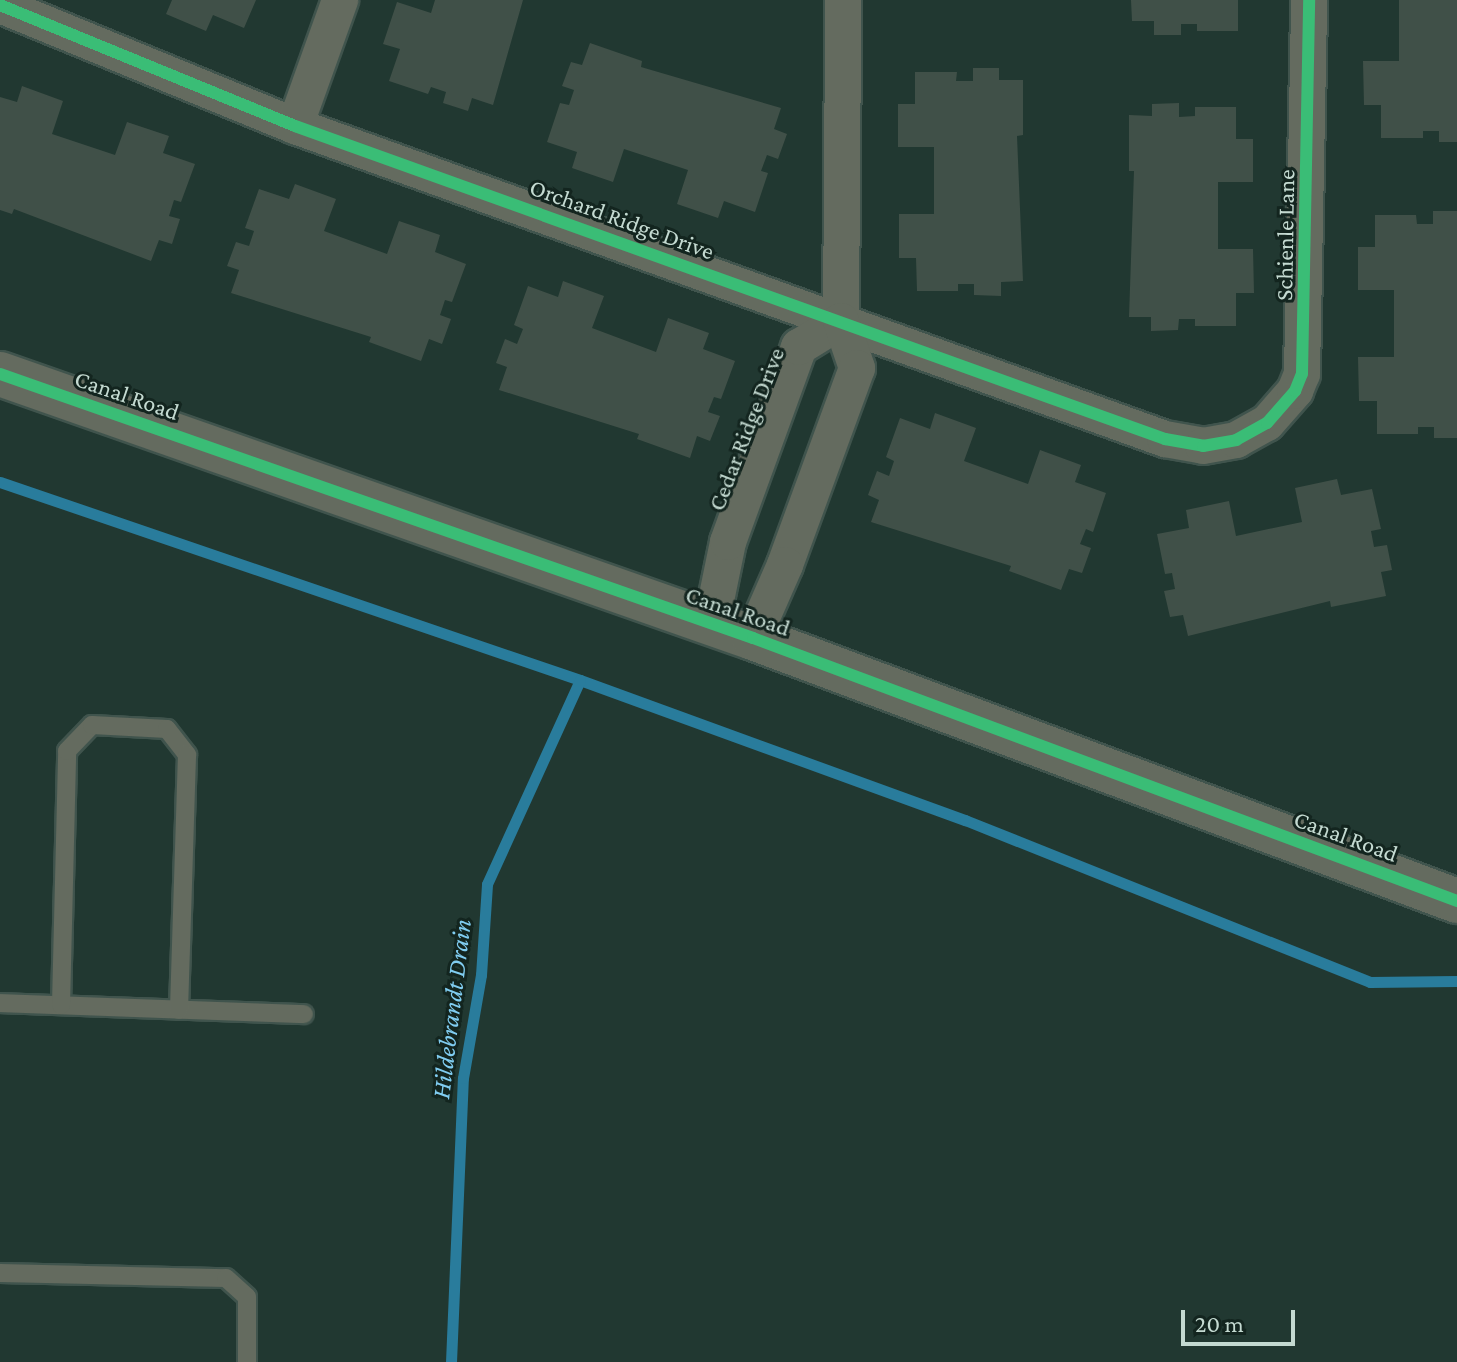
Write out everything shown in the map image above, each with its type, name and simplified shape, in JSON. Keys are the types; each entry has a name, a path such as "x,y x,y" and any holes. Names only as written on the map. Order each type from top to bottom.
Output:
{"street":[{"path":"295,126 340,0"},
{"path":"753,638 785,565 857,368 841,321 843,0"},
{"name":"Schienle Lane","path":"1236,440 1267,423 1295,391 1302,374 1309,0"},
{"name":"Orchard Ridge Drive","path":"0,5 295,126 1165,439 1203,446 1236,440"},
{"name":"Cedar Ridge Drive","path":"711,625 728,542 799,347 841,321"},
{"name":"Canal Road","path":"0,374 753,638 1457,901"}],"lane":[{"path":"61,1005 67,751 92,725 167,729 187,755 179,1010"},
{"path":"0,1003 304,1014"},
{"path":"0,1273 226,1278 247,1297 247,1362"}],"building":[{"path":"172,0 256,0 244,28 213,15 206,31 166,14"},
{"path":"435,0 523,0 493,105 472,98 468,111 443,103 446,92 431,87 428,94 389,81 400,49 383,44 397,2 431,13"},
{"path":"1131,0 1238,0 1238,31 1197,31 1197,24 1181,24 1181,35 1154,35 1154,21 1132,21"},
{"path":"1399,0 1457,0 1457,142 1439,142 1439,131 1423,131 1423,138 1381,138 1381,105 1364,105 1363,61 1399,61"},
{"path":"590,43 642,61 641,67 781,108 774,129 787,134 778,159 767,155 761,171 768,173 755,212 724,201 718,218 677,204 688,170 624,149 613,182 572,168 577,152 547,142 560,103 569,105 574,90 562,86 571,62 582,65"},
{"path":"973,68 999,68 999,80 1023,80 1023,135 1017,136 1023,281 1001,282 1001,296 974,295 974,284 958,284 958,291 917,291 916,258 899,258 899,214 934,214 934,147 898,147 898,104 915,104 915,72 957,72 956,81 973,81"},
{"path":"22,86 63,101 52,134 115,155 127,122 169,136 163,153 195,164 181,202 174,200 169,216 180,219 172,244 159,240 151,261 14,209 12,214 0,210 0,97 17,102"},
{"path":"1179,103 1179,117 1195,116 1195,107 1236,107 1236,139 1253,139 1253,182 1218,182 1218,249 1253,249 1254,293 1236,293 1236,326 1195,326 1195,319 1179,319 1178,330 1151,331 1151,317 1129,317 1134,171 1129,171 1129,115 1152,116 1152,104"},
{"path":"295,184 336,199 324,231 387,254 399,221 440,235 435,252 466,264 452,302 445,300 440,315 451,319 442,344 429,339 421,361 369,342 371,337 231,293 239,270 227,266 236,242 249,246 254,231 245,228 259,189 289,199"},
{"path":"1433,211 1457,211 1457,438 1434,438 1434,427 1418,427 1418,434 1377,434 1377,401 1359,401 1358,357 1394,357 1394,290 1358,290 1358,247 1375,247 1375,215 1416,215 1417,224 1433,224"},
{"path":"563,281 604,296 592,328 656,352 668,318 709,333 703,349 735,361 721,399 714,397 708,412 720,416 710,441 697,436 690,458 637,439 639,434 499,390 507,367 496,363 505,339 517,344 523,329 514,325 528,286 558,297"},
{"path":"935,413 976,428 964,461 1028,484 1040,450 1081,465 1075,482 1106,493 1093,532 1086,529 1080,544 1091,548 1082,573 1069,569 1061,590 1009,571 1011,566 871,522 879,500 868,495 877,471 889,476 894,461 886,457 900,418 930,429"},
{"path":"1337,479 1341,495 1372,489 1381,529 1371,531 1374,547 1387,545 1392,570 1381,572 1386,596 1331,607 1330,601 1188,636 1183,615 1170,617 1164,591 1175,589 1172,573 1165,574 1157,534 1189,528 1186,510 1229,501 1236,536 1302,522 1295,488"}],"waterway":[{"path":"0,482 580,680 965,820 1370,982 1457,981"},
{"name":"Hildebrandt Drain","path":"451,1362 463,1078 481,975 487,884 580,680"}],"cycle path":[{"path":"0,5 295,126 1165,439 1203,446 1236,440 1267,423 1295,391 1302,374 1309,0"},
{"path":"0,374 753,638 1457,901"}]}
